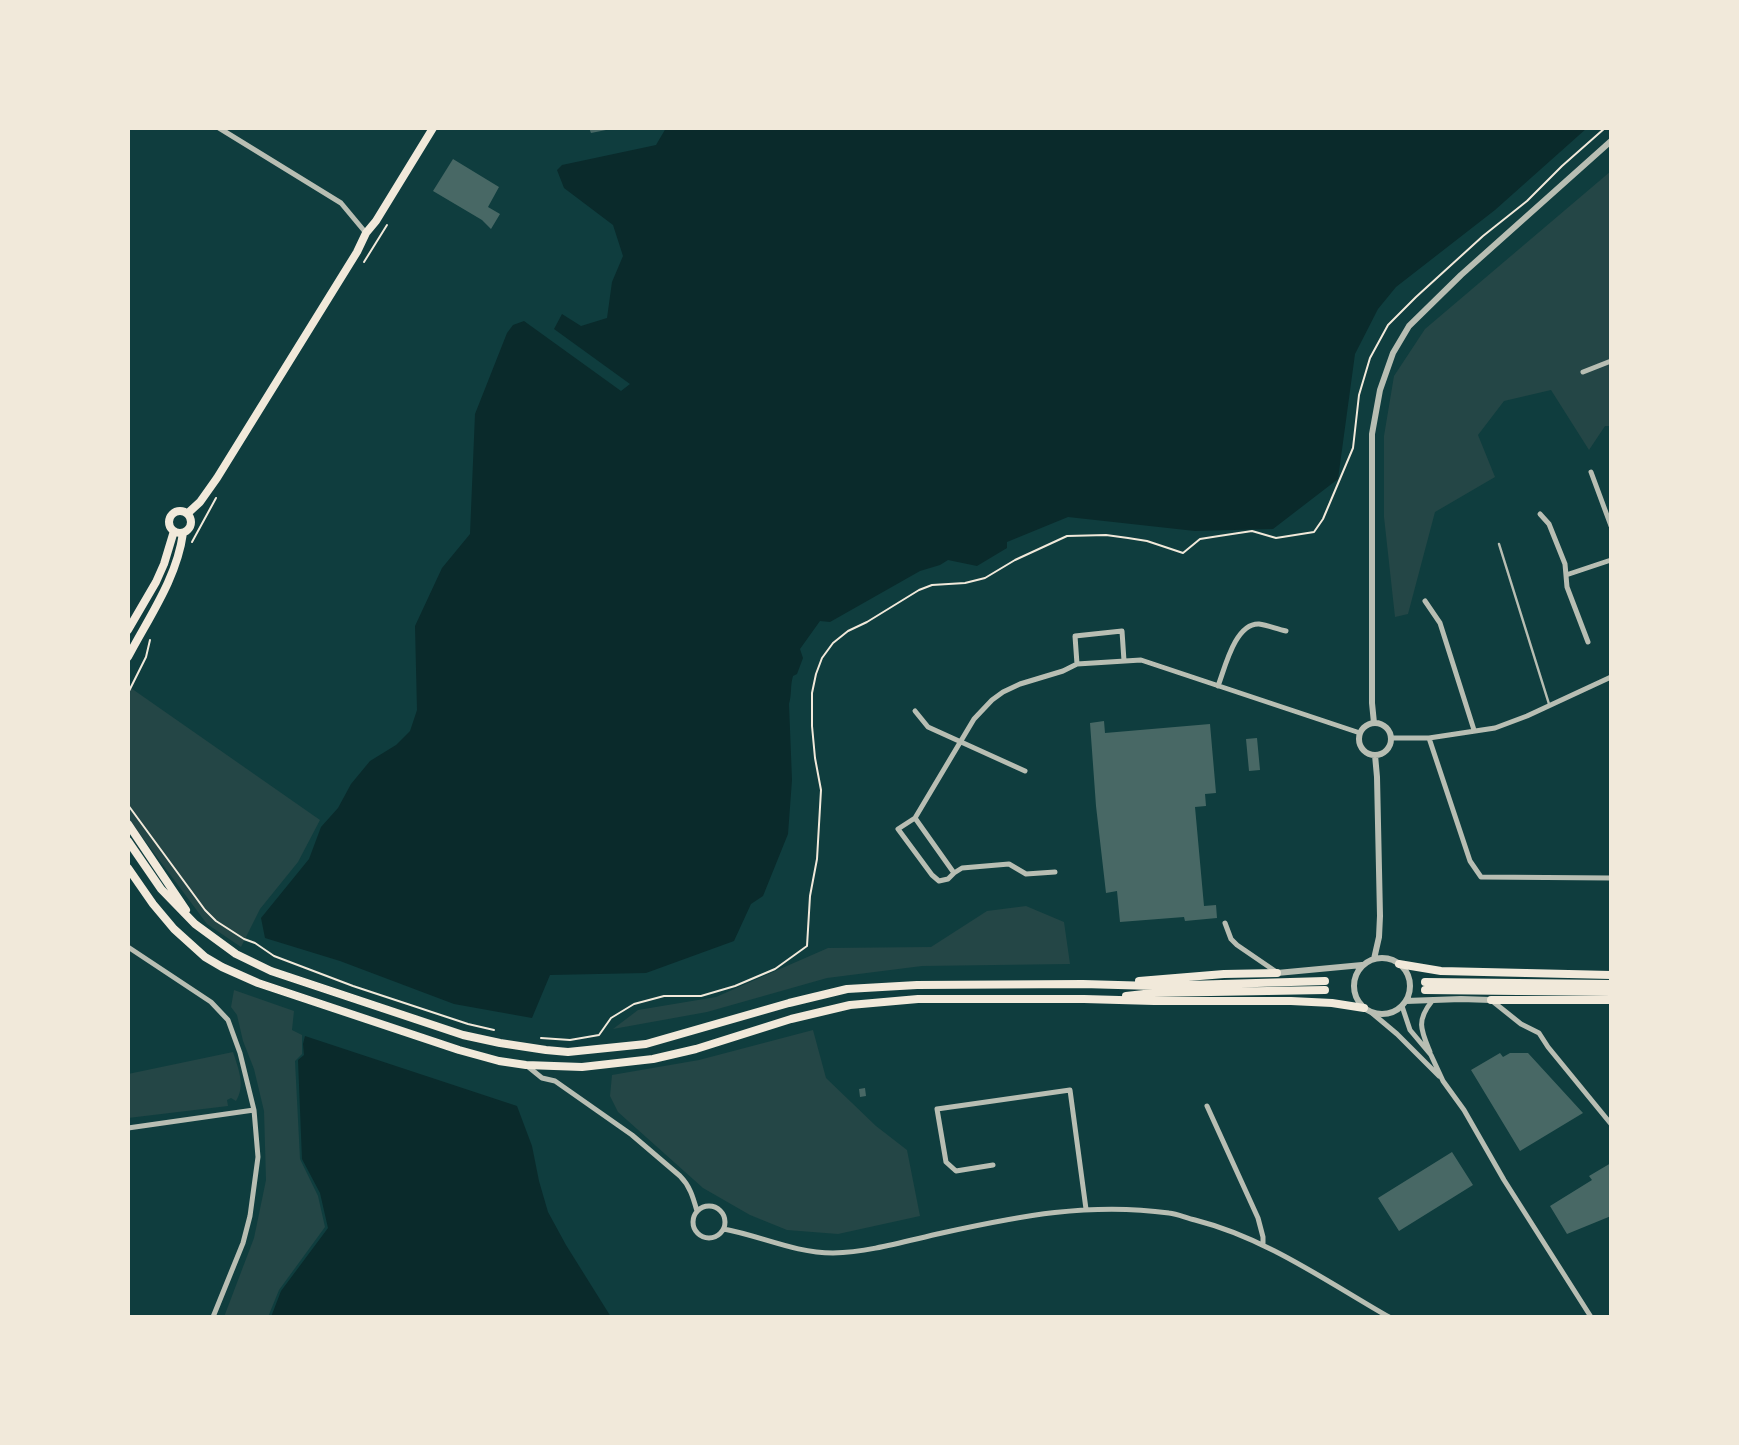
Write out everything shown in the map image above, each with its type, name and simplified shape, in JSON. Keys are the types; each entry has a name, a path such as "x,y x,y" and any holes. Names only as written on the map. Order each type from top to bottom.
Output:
{"main road":[{"path":"188,513 200,502 217,478 433,128"},
{"path":"128,630 156,582 179,532 190,528 192,523 188,513 179,511 171,516 170,525 179,532 181,550 167,585 128,657"},
{"path":"128,824 177,894 195,925"},
{"path":"128,841 162,889 195,925 236,954 271,971 463,1035 530,1048 568,1052 646,1044 847,989 917,985 1325,986 1153,993 1084,999"},
{"path":"128,868 174,929 205,957 222,967 258,983 459,1050 526,1065 582,1068 653,1059 850,1005 918,999 1332,1003 1364,1008"},
{"path":"1399,964 1441,971 1611,975"},
{"path":"1083,984 1277,973"},
{"path":"1611,984 1425,986 1611,992"},
{"path":"1490,1000 1611,1000"}],"street":[{"path":"219,128 341,202 366,233"},
{"path":"1374,723 1372,434 1380,390 1393,353 1409,326 1461,275 1611,141"},
{"path":"1583,372 1611,361"},
{"path":"1591,472 1611,526"},
{"path":"1540,514 1549,524 1565,564 1567,587 1588,642"},
{"path":"1566,575 1611,560"},
{"path":"1425,601 1440,623 1474,730"},
{"path":"1218,686 1236,638 1247,627 1256,624 1286,631"},
{"path":"1077,664 1075,636 1122,631 1124,661"},
{"path":"1055,872 1026,874 1009,864 962,868 948,879 939,881 898,830 915,818 974,719 992,699 1020,684 1077,664 1141,660 1360,733"},
{"path":"1391,738 1429,738 1495,728 1611,677"},
{"path":"915,711 928,727 1025,771"},
{"path":"1374,723 1389,730 1391,738 1387,750 1375,755 1361,747 1359,738 1366,726 1374,723"},
{"path":"1429,738 1470,861 1481,877 1611,878"},
{"path":"1374,959 1380,916 1375,755"},
{"path":"915,818 954,873"},
{"path":"1226,923 1231,939 1237,945 1277,973 1362,965 1374,959 1388,958 1399,964 1409,978 1410,989 1404,1003 1392,1013 1372,1013"},
{"path":"128,947 211,1002 228,1020 240,1053 254,1110 258,1157 250,1216 243,1243 213,1317"},
{"path":"1362,965 1356,973 1353,987 1357,1001 1397,1034 1443,1081 1464,1110 1504,1180 1591,1317"},
{"path":"1404,1003 1490,1000 1521,1024 1539,1033 1611,1125"},
{"path":"1432,1001 1421,1020 1421,1030 1443,1081"},
{"path":"1404,1003 1410,1030 1431,1055"},
{"path":"526,1065 632,1135 687,1183 697,1211"},
{"path":"993,1165 956,1171 946,1162 937,1109 1070,1090 1086,1209"},
{"path":"1207,1106 1258,1218 1263,1244"},
{"path":"128,1128 254,1110"},
{"path":"706,1206 720,1210 725,1219 722,1233 715,1238 701,1237 694,1230 692,1220 697,1211 706,1206"},
{"path":"724,1229 812,1252 836,1253 865,1250 1040,1213 1086,1209 1171,1213 1216,1225 1263,1244 1389,1317"}],"lane":[{"path":"1499,544 1549,704"}],"path":[{"path":"364,262 386,225"},
{"path":"188,551 219,493"},
{"path":"128,693 146,657 150,638"},
{"path":"128,804 205,910 244,939 295,965 468,1024 504,1033"}],"shaded area":[{"path":"666,128 1587,128 1495,210 1396,287 1378,309 1355,354 1338,479 1273,529 1195,531 1068,517 1007,542 1007,548 977,566 948,560 920,571 830,622 820,621 800,649 803,658 797,674 793,676 789,704 792,780 788,834 763,896 751,904 734,941 646,973 550,975 532,1018 454,1004 340,961 265,938 261,918 309,859 321,827 338,808 351,784 370,761 396,745 410,731 417,710 415,626 442,568 470,534 475,414 507,333 513,325 524,321 621,391 630,384 554,329 562,314 581,326 607,318 612,282 623,256 613,225 564,188 557,170 562,165 656,145"},
{"path":"1611,171 1611,426 1605,426 1589,450 1551,390 1504,401 1478,435 1495,477 1435,512 1408,614 1395,617 1384,517 1384,436 1394,376 1425,329"},
{"path":"128,686 320,820 298,862 260,909 241,947 207,924 128,818"},
{"path":"1026,906 1064,922 1070,964 922,966 827,978 707,1012 613,1029 638,1010 716,997 828,948 931,947 987,911"},
{"path":"234,990 294,1011 292,1030 302,1035 302,1054 295,1061 300,1159 318,1196 325,1227 279,1290 268,1317 224,1317 254,1238 266,1180 264,1111 237,1015 231,1007"},
{"path":"813,1030 826,1078 876,1126 907,1150 920,1216 838,1234 787,1230 750,1215 703,1188 618,1112 610,1096 612,1075 699,1060"},
{"path":"305,1036 517,1106 532,1146 548,1212 611,1317 271,1317 281,1291 328,1228 320,1193 302,1159 298,1060 304,1055"},
{"path":"233,1052 241,1083 236,1101 231,1098 227,1100 228,1106 128,1118 128,1074"}],"building":[{"path":"589,128 605,128 606,130 591,133"},
{"path":"453,159 499,187 488,207 500,214 491,229 482,220 433,191"},
{"path":"1104,721 1105,733 1210,724 1216,793 1205,794 1206,806 1195,807 1204,906 1216,905 1217,918 1185,921 1184,917 1120,922 1117,891 1106,893 1096,806 1090,723"},
{"path":"1257,738 1260,770 1249,771 1246,739"},
{"path":"1500,1053 1503,1057 1510,1053 1528,1053 1583,1113 1520,1151 1471,1070"},
{"path":"865,1088 866,1096 860,1097 859,1089"},
{"path":"1452,1152 1473,1185 1399,1231 1378,1198"},
{"path":"1611,1163 1611,1216 1567,1234 1550,1206 1592,1180 1589,1176"}]}
